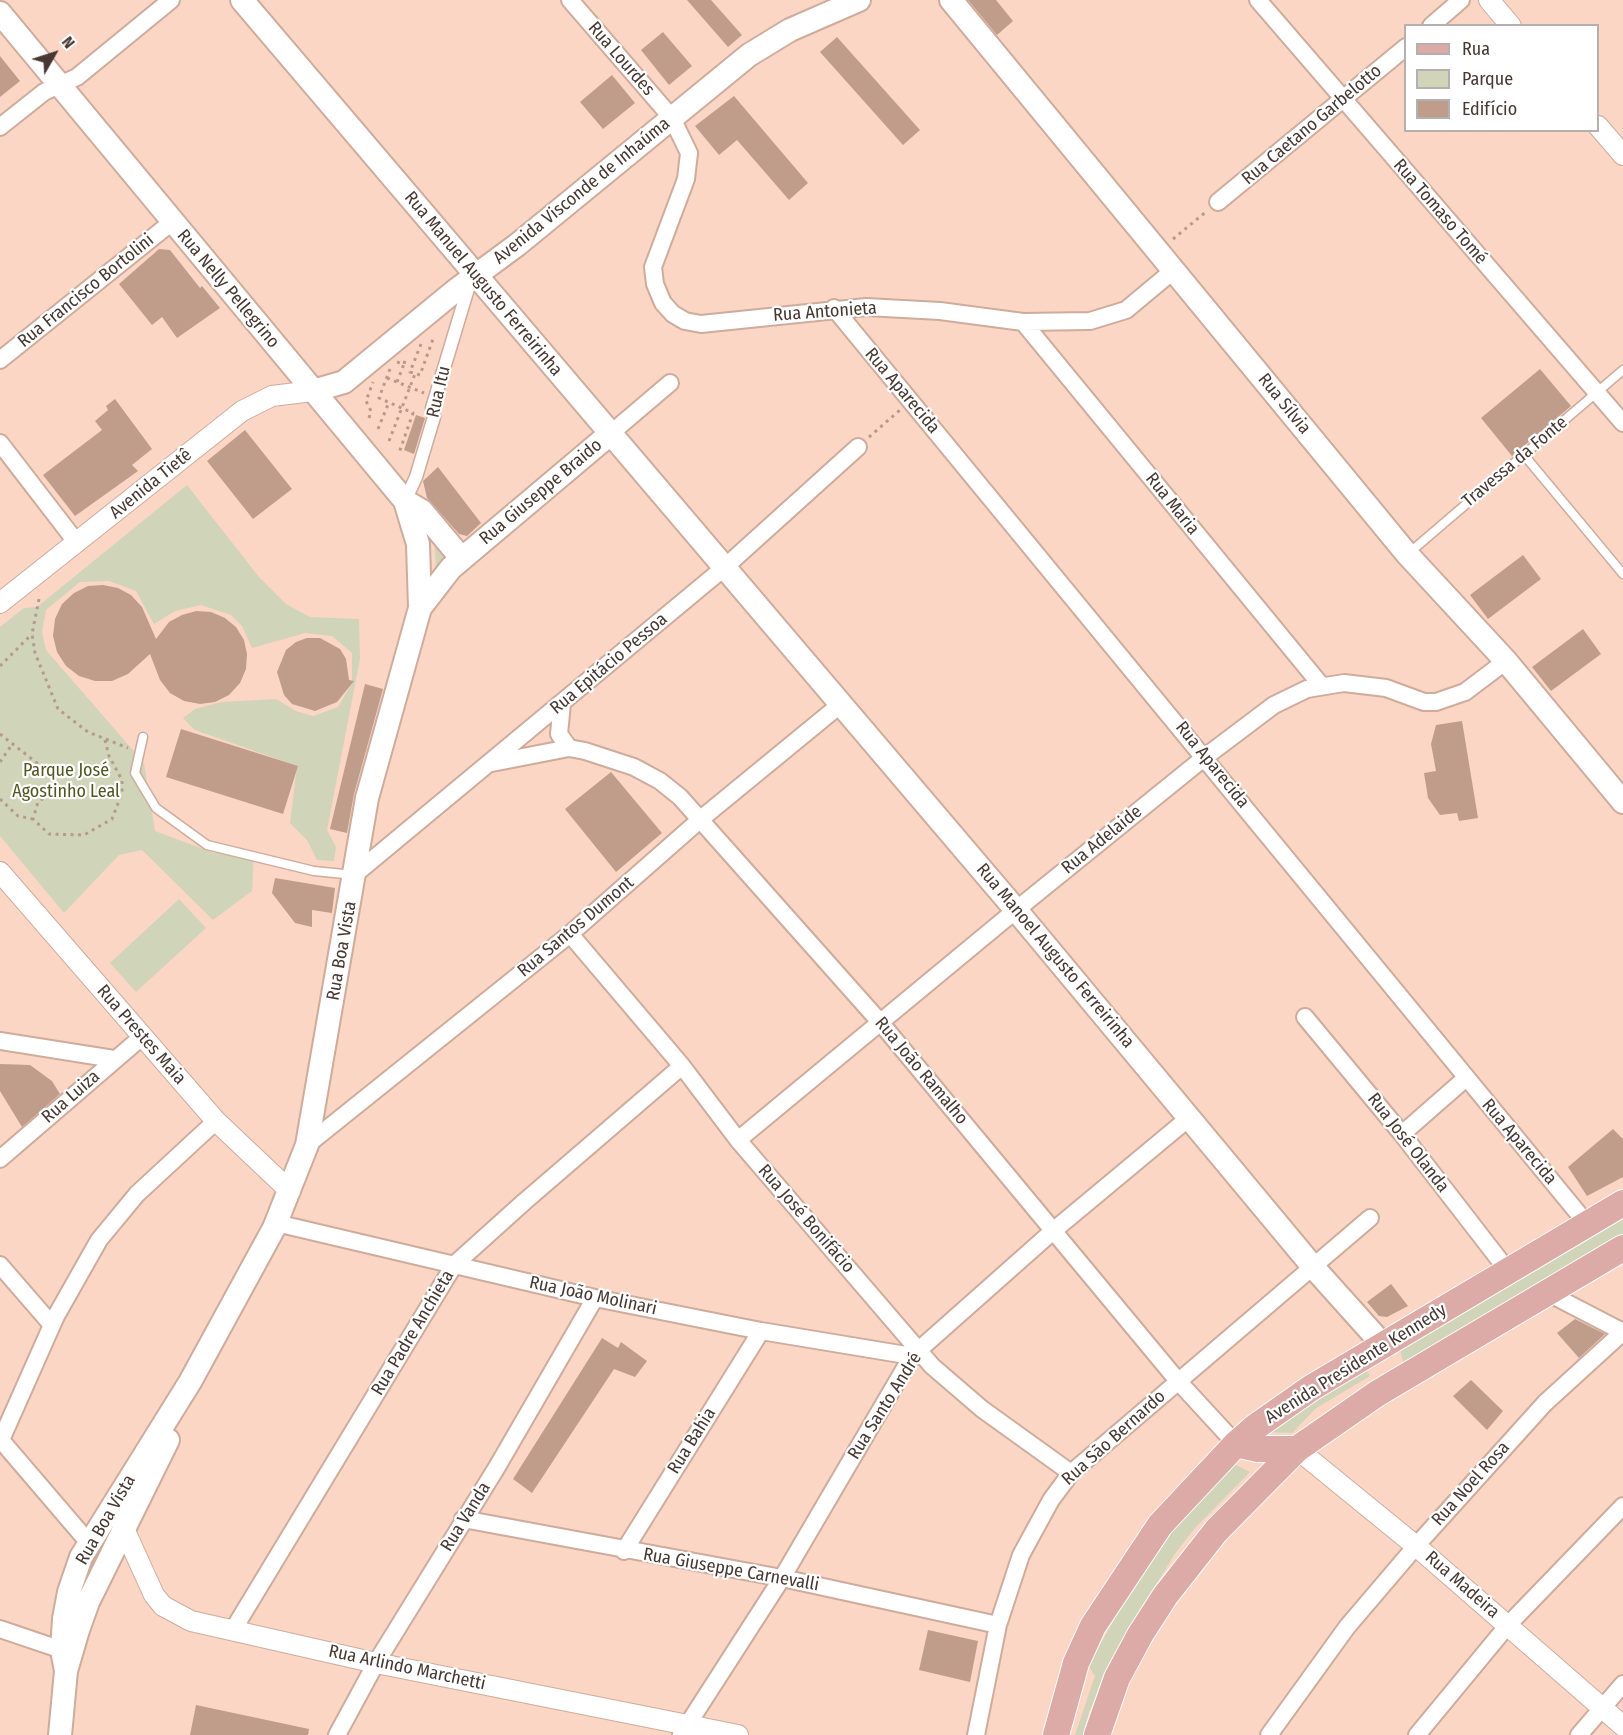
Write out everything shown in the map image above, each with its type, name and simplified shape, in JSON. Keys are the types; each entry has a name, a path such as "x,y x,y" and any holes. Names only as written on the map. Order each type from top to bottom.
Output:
{"main road":[{"name":"Rua Manuel Augusto Ferreirinha","path":"242,0 474,279 724,567"},
{"name":"Avenida Visconde de Inhaúma","path":"313,391 344,382 771,40 859,0"},
{"name":"Rua Sílvia","path":"951,0 1407,554 1506,661 1623,802"},
{"name":"Rua Nelly Pellegrino","path":"0,13 405,501 422,510 462,559"},
{"name":"Rua Giuseppe Braido","path":"420,608 439,581 462,559 610,434"},
{"name":"Rua Boa Vista","path":"60,1735 64,1619 69,1592 89,1543 190,1382 276,1222 307,1145 367,798 420,608 418,544 405,501"},
{"name":"Rua Manoel Augusto Ferreirinha","path":"724,567 1016,910 1314,1268 1384,1346"},
{"name":"Avenida Presidente Kennedy","path":"1056,1735 1076,1663 1099,1617 1160,1525 1236,1444 1291,1401 1623,1203"},
{"name":"Avenida Presidente Kennedy","path":"1097,1735 1117,1678 1140,1635 1165,1596 1216,1530 1298,1449 1378,1393 1623,1248"},
{"path":"1378,1393 1391,1371 1392,1359 1384,1346"},
{"name":"Rua Boa Vista","path":"64,1660 88,1602 171,1434 190,1382"},
{"path":"1236,1444 1258,1449 1298,1449"},
{"path":"102,1521 125,1531"}],"street":[{"path":"0,128 44,92 77,77 171,0"},
{"name":"Rua Lourdes","path":"570,0 672,118"},
{"name":"Rua Tomaso Tomé","path":"1258,0 1623,423"},
{"path":"1433,24 1461,0"},
{"path":"1489,0 1509,24"},
{"name":"Rua Caetano Garbelotto","path":"1218,202 1404,49"},
{"name":"Rua Antonieta","path":"672,118 689,153 686,179 653,267 655,284 663,303 673,314 685,321 701,324 834,308 866,307 940,311 1023,322 1070,322 1111,317 1139,301 1174,270"},
{"path":"1599,127 1623,155"},
{"name":"Rua Francisco Bortolini","path":"0,360 172,222"},
{"name":"Rua Itu","path":"405,501 419,467 434,417 432,408 474,279"},
{"name":"Rua Aparecida","path":"834,308 1205,756 1587,1224"},
{"name":"Rua Maria","path":"1023,322 1321,686"},
{"name":"Rua Giuseppe Braido","path":"610,434 670,383"},
{"name":"Avenida Tietê","path":"0,603 242,411 272,396 313,391"},
{"path":"0,443 77,543"},
{"name":"Rua Epitácio Pessoa","path":"354,876 724,567 858,447"},
{"name":"Rua Adelaide","path":"738,1140 1205,756 1274,705 1291,696 1321,686 1361,683 1386,688 1424,702 1436,702 1465,692 1506,661"},
{"path":"562,703 559,734 569,748"},
{"name":"Rua Santos Dumont","path":"307,1145 570,934 702,818 841,704"},
{"name":"Rua João Ramalho","path":"492,763 569,748 612,758 660,781 702,818 880,1022 1178,1381 1236,1444"},
{"name":"Rua Prestes Maia","path":"0,872 216,1121 290,1191"},
{"name":"Rua José Bonifácio","path":"570,934 682,1066 738,1140 915,1353 982,1409 1071,1473"},
{"name":"Rua José Olanda","path":"1305,1017 1402,1134 1508,1271"},
{"name":"Rua Luiza","path":"0,1159 143,1036"},
{"path":"0,1041 114,1059"},
{"name":"Rua Padre Anchieta","path":"233,1630 454,1265 532,1194 682,1066"},
{"path":"1402,1134 1466,1078"},
{"name":"Rua Santo André","path":"685,1730 782,1578 915,1353 1053,1231 1190,1117"},
{"path":"89,1543 0,1440 52,1325 99,1240 116,1216 216,1121"},
{"name":"Rua São Bernardo","path":"976,1735 998,1625 1021,1555 1037,1522 1071,1473 1370,1218"},
{"name":"Rua João Molinari","path":"276,1222 595,1298 761,1331 915,1353"},
{"path":"0,1265 52,1325"},
{"path":"1548,1293 1623,1332"},
{"name":"Rua Vanda","path":"337,1735 376,1663 497,1467 595,1298"},
{"name":"Rua Bahia","path":"624,1551 761,1331"},
{"name":"Rua Noel Rosa","path":"1269,1735 1347,1628 1416,1546 1545,1403 1623,1332"},
{"name":"Rua Madeira","path":"1298,1449 1416,1546 1623,1726"},
{"path":"1417,1735 1508,1625 1623,1506"},
{"name":"Rua Giuseppe Carnevalli","path":"464,1519 624,1551 782,1578 998,1625"},
{"name":"Rua Arlindo Marchetti","path":"125,1531 154,1595 163,1606 191,1621 685,1730 738,1735"},
{"path":"0,1629 64,1660"},
{"path":"1579,1735 1623,1684"}],"lane":[{"name":"Travessa da Fonte","path":"1407,554 1623,370"},
{"path":"1524,455 1623,574"},
{"path":"143,737 135,773 156,808 207,845 314,871 354,876"}],"path":[{"path":"1168,244 1218,202"},
{"path":"423,336 410,372 415,374 420,375 433,339"},
{"path":"397,382 409,349"},
{"path":"399,453 413,413 379,398 393,361 404,364"},
{"path":"389,441 415,374"},
{"path":"387,378 410,388"},
{"path":"368,397 366,404 372,411 369,418"},
{"path":"378,429 389,402"},
{"path":"858,447 903,406"},
{"path":"39,599 32,634 39,663 58,708 72,722 105,740 140,751"},
{"path":"0,666 32,634"},
{"path":"0,734 11,745 56,778 54,791 38,802 33,819"},
{"path":"0,799 18,816 33,819 49,834 84,835 112,819 122,793 122,780 109,756 105,740"},
{"path":"0,762 11,745"}],"green space":[{"name":"Parque José Agostinho Leal","path":"187,485 259,577 286,604 310,617 359,619 360,659 327,830 336,847 334,861 317,860 307,840 290,823 297,766 195,730 183,718 195,709 222,702 276,699 296,711 313,716 338,707 352,683 352,653 332,636 305,633 252,648 242,626 231,615 201,605 175,611 154,624 136,591 109,581 80,582 46,610 42,632 46,650 144,763 155,831 214,853 254,852 252,891 213,920 142,850 119,855 64,913 0,836 0,627 24,608 37,607"},
{"path":"434,536 450,555 436,568"},
{"path":"179,899 206,928 136,992 110,963"},
{"path":"1623,1216 1623,1236 1404,1366 1400,1349"},
{"path":"1365,1368 1370,1376 1315,1409 1292,1433 1268,1432"},
{"path":"1236,1465 1250,1472 1194,1529 1174,1555 1110,1661 1089,1712 1083,1735 1075,1735 1095,1676 1088,1666 1137,1579 1182,1518 1231,1466"}],"building":[{"path":"687,0 711,0 742,35 728,47"},
{"path":"968,0 996,0 1013,21 997,35"},
{"path":"663,32 692,66 669,85 641,50"},
{"path":"837,37 920,130 903,145 820,52"},
{"path":"0,56 20,81 0,97"},
{"path":"612,75 635,103 603,129 580,102"},
{"path":"734,96 808,183 789,200 737,140 719,155 695,126"},
{"path":"159,249 170,250 200,288 202,286 220,308 177,338 162,317 152,325 119,284"},
{"path":"1540,369 1571,406 1512,456 1481,418"},
{"path":"115,399 152,449 132,465 138,471 75,516 43,475 102,430 95,421 108,410 106,406"},
{"path":"416,415 425,418 414,454 404,450"},
{"path":"245,430 292,489 253,519 207,461"},
{"path":"438,467 481,523 467,536 459,534 427,498 423,481"},
{"path":"1523,555 1541,579 1488,619 1470,595"},
{"path":"103,585 118,588 131,595 142,607 156,639 169,622 182,615 196,611 211,612 225,618 236,627 244,640 247,654 246,669 240,683 229,695 215,702 200,704 184,701 170,693 160,680 150,654 128,674 112,681 95,681 79,676 66,666 57,652 53,636 55,619 62,604 74,593 88,586"},
{"path":"1583,629 1601,654 1551,691 1532,667"},
{"path":"307,638 320,638 340,649 346,659 349,680 354,681 337,702 315,711 292,704 284,695 277,672 286,650 296,642"},
{"path":"365,684 383,689 354,794 347,833 330,829"},
{"path":"1462,721 1478,818 1459,821 1457,813 1440,815 1428,798 1424,773 1436,771 1431,744 1436,725"},
{"path":"181,729 298,766 283,814 166,777"},
{"path":"611,772 662,833 616,872 565,809"},
{"path":"275,878 335,888 332,913 312,910 312,927 295,923 272,893"},
{"path":"0,1064 30,1065 52,1081 60,1094 22,1127 0,1091"},
{"path":"1613,1129 1623,1139 1623,1177 1587,1196 1568,1167"},
{"path":"1391,1284 1408,1306 1387,1317 1379,1316 1367,1302"},
{"path":"1575,1319 1605,1334 1579,1358 1557,1333"},
{"path":"602,1338 618,1348 621,1342 647,1361 635,1377 614,1369 532,1493 513,1479"},
{"path":"1471,1380 1503,1411 1487,1430 1453,1396"},
{"path":"928,1630 978,1641 970,1682 919,1670"},
{"path":"196,1705 309,1729 308,1735 190,1735"}]}
